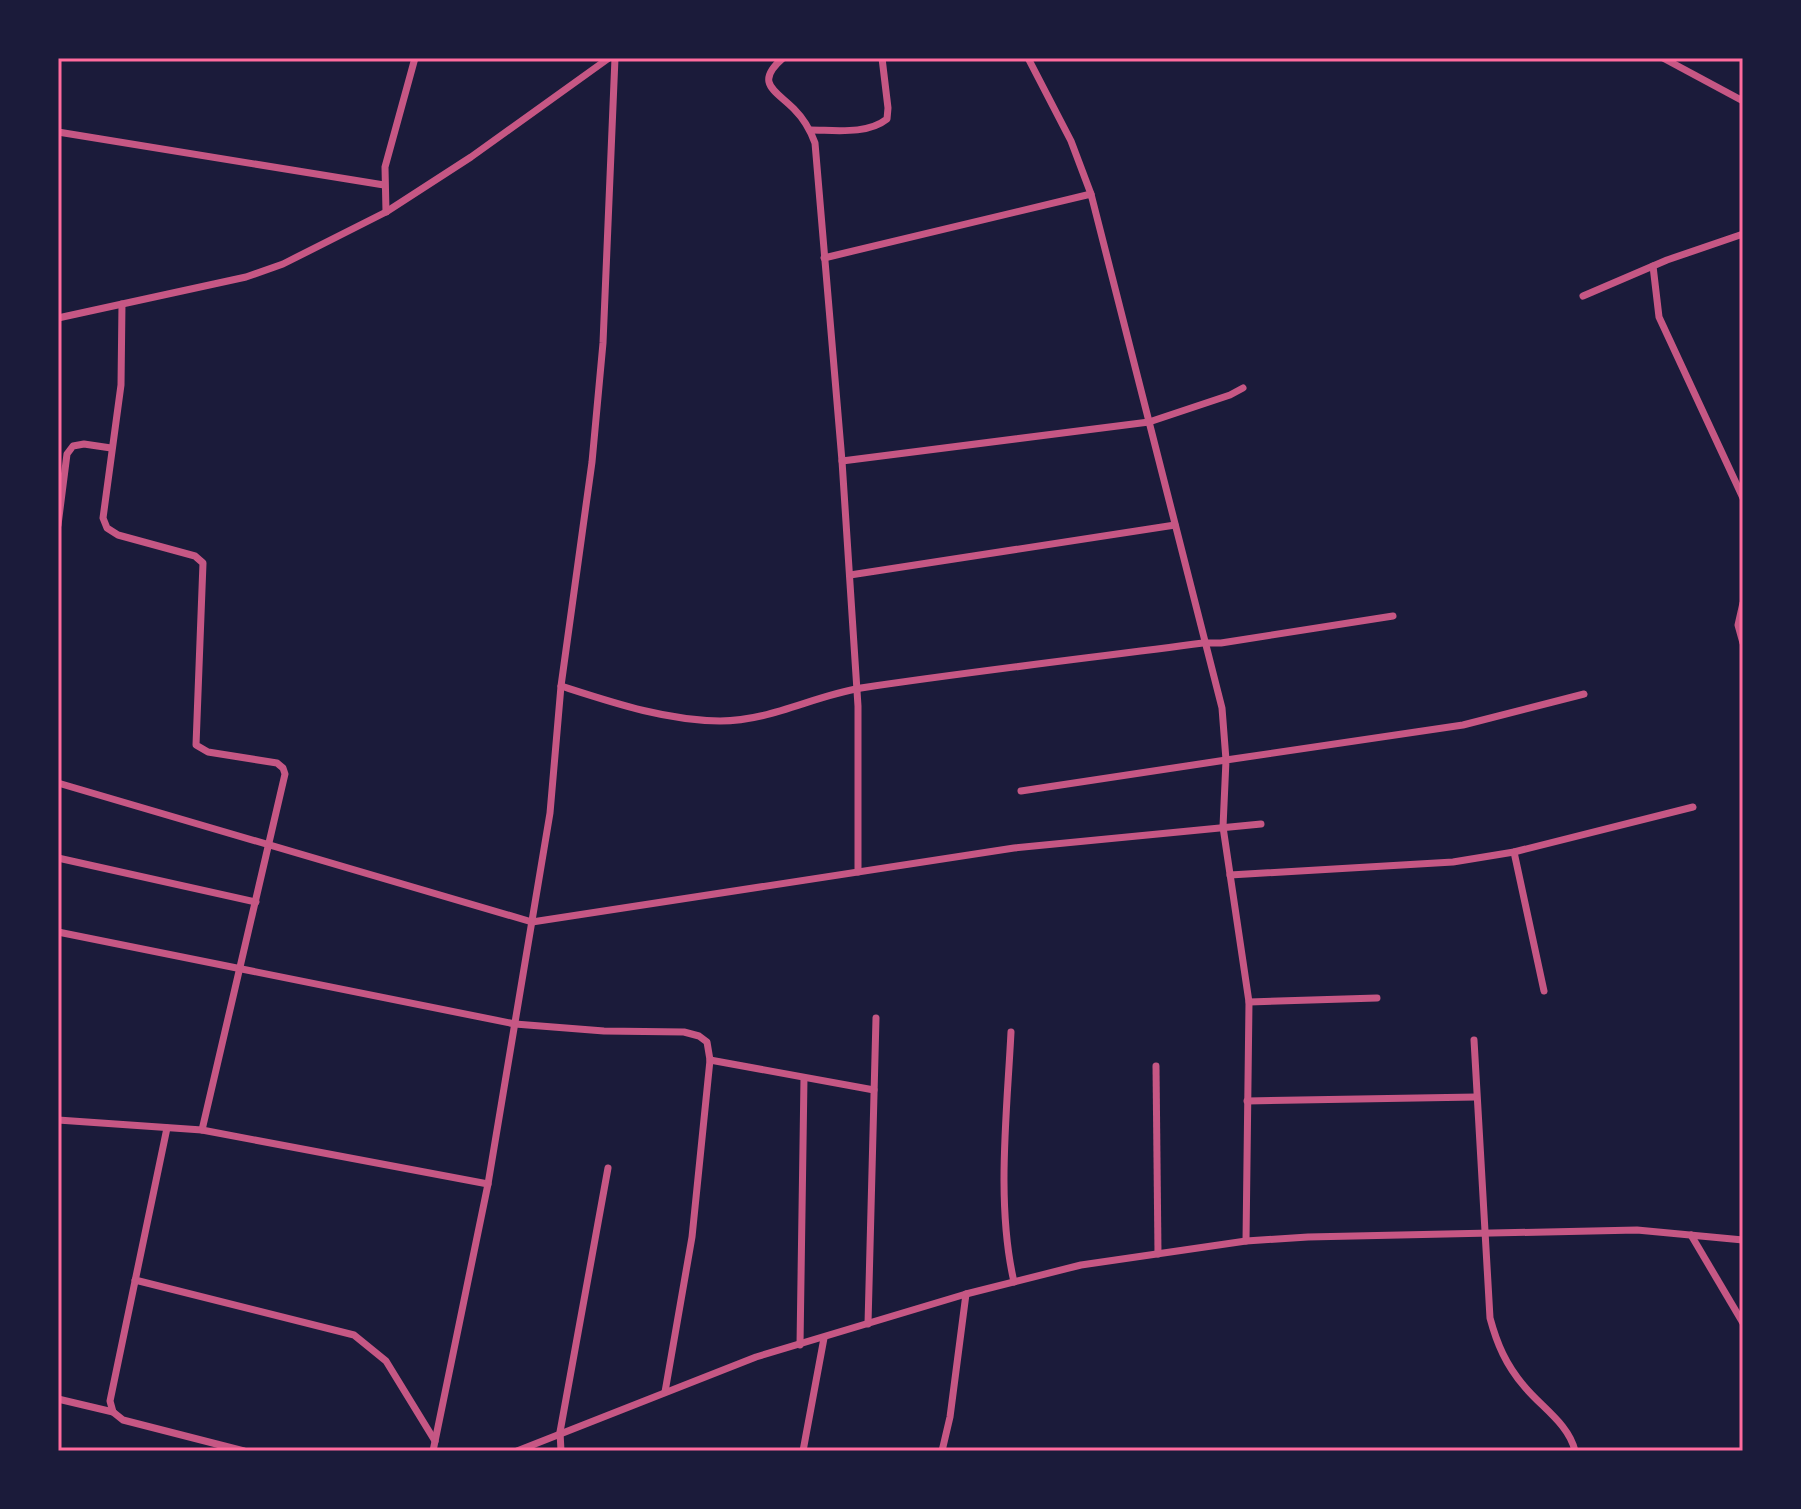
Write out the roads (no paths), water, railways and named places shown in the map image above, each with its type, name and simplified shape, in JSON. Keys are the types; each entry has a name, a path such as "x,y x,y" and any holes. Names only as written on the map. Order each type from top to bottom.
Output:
{"street":[{"path":"386,212 385,167 415,58"},
{"path":"58,318 246,277 283,264 386,212 471,157 609,58"},
{"path":"433,1451 488,1184 550,813 561,686 592,462 603,343 615,58"},
{"path":"783,58 768,77 770,88 801,117 815,143 842,461 857,689 858,872"},
{"path":"810,130 866,129 880,125 887,119 882,58"},
{"path":"1028,58 1071,141 1091,194 1222,708 1226,760 1223,827 1249,1002 1246,1241"},
{"path":"1663,58 1743,101"},
{"path":"58,132 384,185"},
{"path":"824,258 1091,194"},
{"path":"1583,296 1653,266 1743,234"},
{"path":"1653,266 1659,317 1743,498"},
{"path":"122,304 121,385 103,518 107,528 118,535 195,556 203,563 196,745 208,752 277,763 285,774 202,1130"},
{"path":"842,461 1149,422 1243,388"},
{"path":"58,525 67,454 73,446 84,444 111,448"},
{"path":"850,575 1175,525"},
{"path":"1743,603 1738,625 1743,643"},
{"path":"561,686 639,711 682,719 723,721 784,711 857,689 1206,645 1393,616"},
{"path":"1021,791 1463,725 1584,694"},
{"path":"58,783 532,922 1014,848 1261,824"},
{"path":"1230,875 1453,862 1514,852 1693,807"},
{"path":"1514,852 1544,991"},
{"path":"58,858 256,902"},
{"path":"58,932 515,1024 604,1031 684,1032 707,1042 710,1060 692,1237 665,1392"},
{"path":"1249,1002 1377,998"},
{"path":"868,1324 876,1018"},
{"path":"1011,1032 1005,1107 1007,1250 1014,1282"},
{"path":"1474,1040 1490,1318 1504,1360 1524,1387 1565,1429 1575,1451"},
{"path":"710,1060 874,1090"},
{"path":"1156,1066 1158,1254"},
{"path":"800,1345 804,1078"},
{"path":"1247,1101 1476,1097"},
{"path":"58,1120 202,1130 488,1184"},
{"path":"113,1412 110,1401 167,1128"},
{"path":"561,1451 560,1432 608,1168"},
{"path":"517,1451 756,1357 966,1294 1081,1265 1246,1241 1637,1230 1743,1240"},
{"path":"1691,1235 1743,1323"},
{"path":"135,1280 354,1335 386,1361 435,1441"},
{"path":"942,1451 950,1417 966,1294"},
{"path":"803,1451 824,1338"},
{"path":"58,1399 113,1412 123,1420 244,1451"}]}
